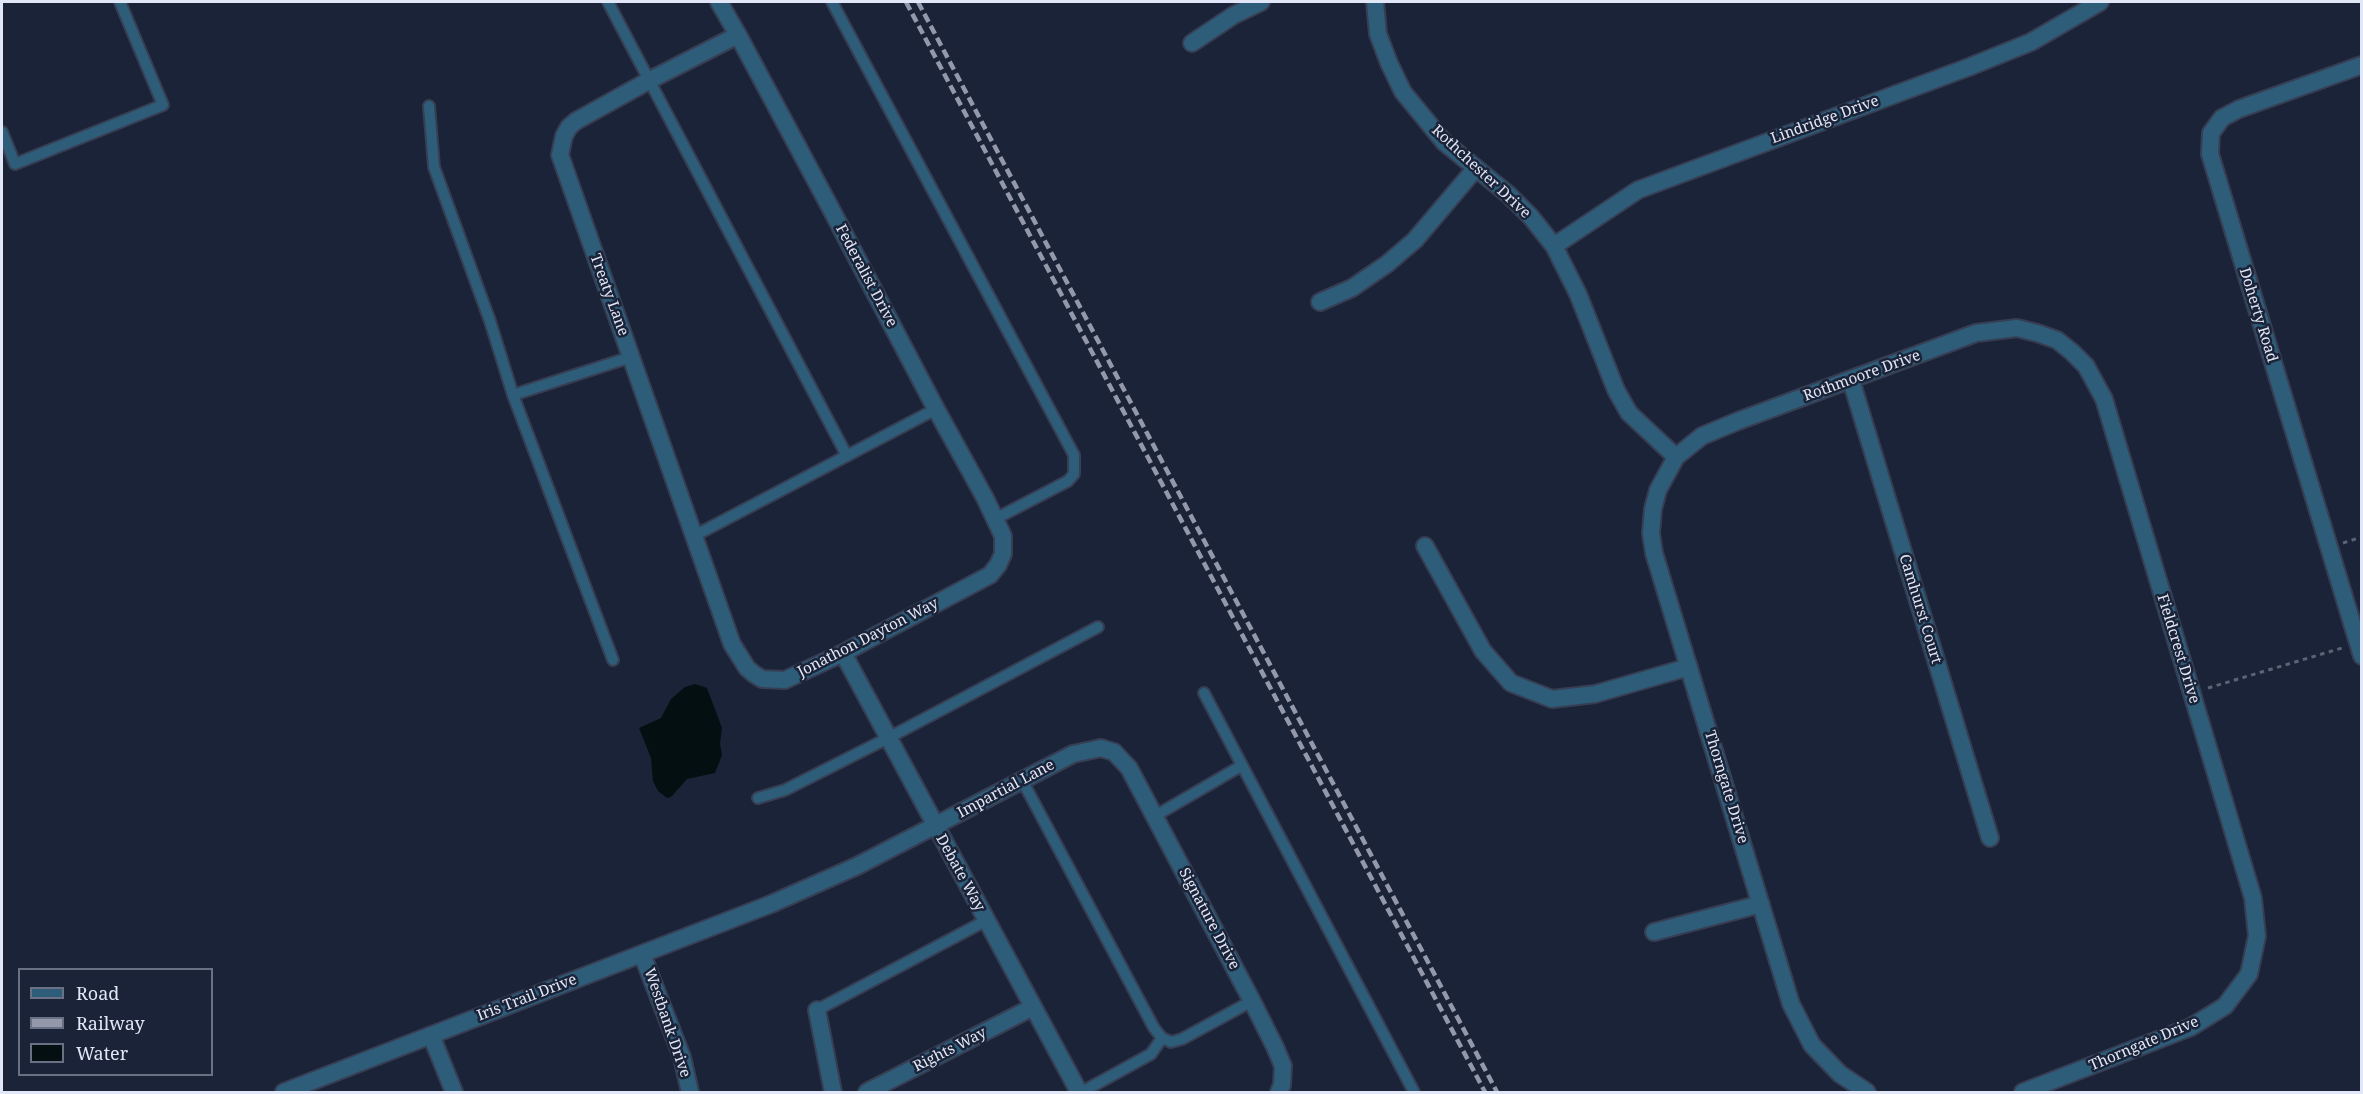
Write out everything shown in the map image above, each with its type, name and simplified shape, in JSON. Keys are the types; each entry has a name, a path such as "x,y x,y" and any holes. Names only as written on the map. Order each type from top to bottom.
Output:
{"street":[{"name":"Federalist Drive","path":"719,2 995,519 1003,536 1003,554"},
{"path":"1192,43 1234,15 1261,2"},
{"name":"Rothchester Drive","path":"1375,2 1378,34 1403,92 1444,142 1532,217 1554,246 1578,294 1616,390 1629,413 1676,457"},
{"name":"Lindridge Drive","path":"1554,246 1638,190 2031,42 2100,2"},
{"name":"Treaty Lane","path":"732,644 560,155 561,145 569,127 650,80 738,35"},
{"name":"Doherty Road","path":"2360,650 2210,154 2211,133 2222,118 2230,113 2361,65"},
{"path":"1320,302 1352,288 1387,264 1415,240 1476,168"},
{"name":"Rothmoore Drive","path":"1676,457 1702,436 1976,333 2017,328 2057,340"},
{"name":"Fieldcrest Drive","path":"2057,340 2086,366 2104,399 2253,898 2257,936 2249,974"},
{"name":"Camhurst Court","path":"1851,380 1990,838"},
{"name":"Thorngate Drive","path":"1676,457 1658,490 1653,509 1651,533 1654,553 1791,1004 1812,1045 1840,1074 1867,1092"},
{"path":"1425,546 1483,651 1511,683 1552,699 1595,694 1689,667"},
{"name":"Jonathon Dayton Way","path":"732,644 747,668 762,679 785,680 990,575 1003,554"},
{"name":"Debate Way","path":"843,652 935,828 1080,1092"},
{"name":"Impartial Lane","path":"771,904 935,828 1073,754 1101,748 1114,752"},
{"name":"Signature Drive","path":"1114,752 1129,768 1252,1001 1283,1066 1282,1085 1279,1092"},
{"name":"Iris Trail Drive","path":"284,1092 771,904"},
{"path":"1654,932 1761,904"},
{"name":"Westbank Drive","path":"642,954 682,1057 690,1092"},
{"name":"Thorngate Drive","path":"2023,1092 2191,1027 2225,1006 2249,974"},
{"name":"Rights Way","path":"867,1092 1033,1008"},
{"path":"817,1010 833,1092"},
{"path":"432,1035 454,1092"}],"lane":[{"path":"2,132 15,165 163,105 120,2"},
{"path":"608,2 847,456"},
{"path":"832,2 1074,455 1074,474 1068,481 995,519"},
{"path":"429,106 434,167 490,321 513,395 613,660"},
{"path":"513,395 631,357"},
{"path":"694,536 936,409"},
{"path":"758,798 785,790 1098,627"},
{"path":"1204,693 1414,1092"},
{"path":"1155,816 1241,766"},
{"path":"1022,780 1154,1028 1162,1038 1171,1042 1182,1038 1252,1001"},
{"path":"817,1010 987,920"},
{"path":"1080,1092 1151,1054 1162,1038"}],"path":[{"path":"2192,693 2360,650"}],"water":[{"path":"695,684 707,688 722,728 720,744 722,755 715,773 687,779 671,797 667,798 658,791 653,781 651,758 639,728 661,718 671,699 685,687"}],"railway":[{"path":"906,2 1485,1092"},
{"path":"918,2 1497,1092"}]}
